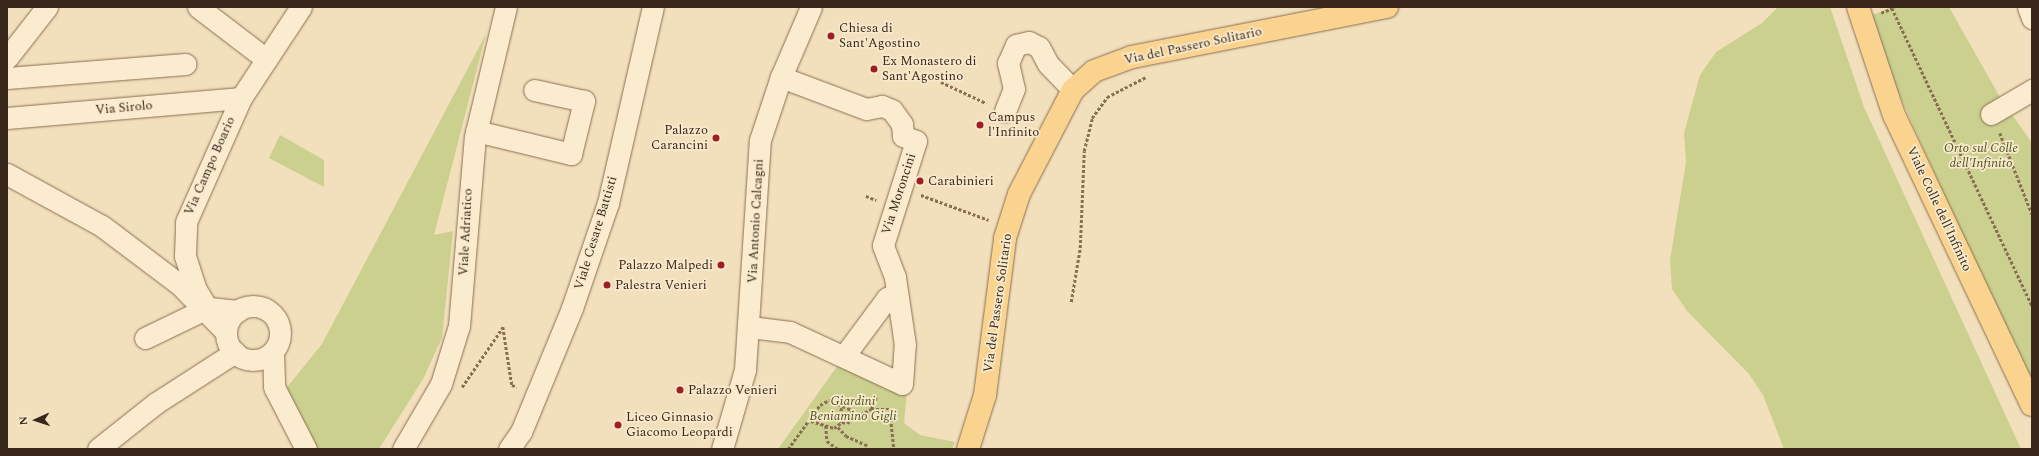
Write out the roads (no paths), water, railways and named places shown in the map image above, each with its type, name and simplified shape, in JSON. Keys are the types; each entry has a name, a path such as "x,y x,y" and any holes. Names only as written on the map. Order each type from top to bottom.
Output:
{"main road":[{"name":"Via del Passero Solitario","path":"968,449 985,395 1009,227 1041,145 1072,90 1094,71 1132,57 1387,7"},
{"name":"Viale Colle dell'Infinito","path":"1858,7 1894,115 2032,405"}],"street":[{"path":"7,58 46,7"},
{"path":"198,7 266,59"},
{"name":"Via Campo Boario","path":"207,308 189,274 184,234 196,196 241,98 301,7"},
{"name":"Viale Adriatico","path":"403,449 441,384 459,326 476,131 506,7"},
{"name":"Viale Cesare Battisti","path":"509,449 521,432 572,308 608,203 653,7"},
{"name":"Via Antonio Calcagni","path":"728,446 745,370 750,327 760,140 781,77 811,7"},
{"path":"2028,7 2032,18"},
{"path":"1004,112 1014,89 1008,64 1016,46 1029,42 1039,47 1048,64 1072,90"},
{"path":"7,78 185,64"},
{"name":"Via Moroncini","path":"750,327 790,332 902,384 904,345 898,293 883,244 900,187 916,141 903,136 902,124 892,110 882,106 866,109 781,77"},
{"path":"476,131 571,154 584,101 534,90"},
{"path":"1992,114 2032,90"},
{"name":"Via Sirolo","path":"7,118 241,98"},
{"path":"7,174 102,226 207,308 244,356 274,386 305,448"},
{"path":"844,356 887,298 898,293"},
{"path":"145,338 207,308 238,311 254,306 274,317 280,331 273,352 274,386"},
{"path":"226,332 238,311"},
{"path":"98,449 156,403 244,356 273,352"}],"place":[{"name":"Chiesa di Sant'Agostino","path":"831,36"},
{"name":"Ex Monastero di Sant'Agostino","path":"874,69"},
{"name":"Campus l'Infinito","path":"980,125"},
{"name":"Palazzo Carancini","path":"716,138"},
{"name":"Carabinieri","path":"920,181"},
{"name":"Palazzo Malpedi","path":"721,265"},
{"name":"Palestra Venieri","path":"607,285"},
{"name":"Palazzo Venieri","path":"680,390"},
{"name":"Liceo Ginnasio Giacomo Leopardi","path":"618,425"}],"park label":[{"name":"Orto sul Colle dell'Infinito","path":"1981,156"},
{"name":"Giardini Beniamino Gigli","path":"853,410"}]}
